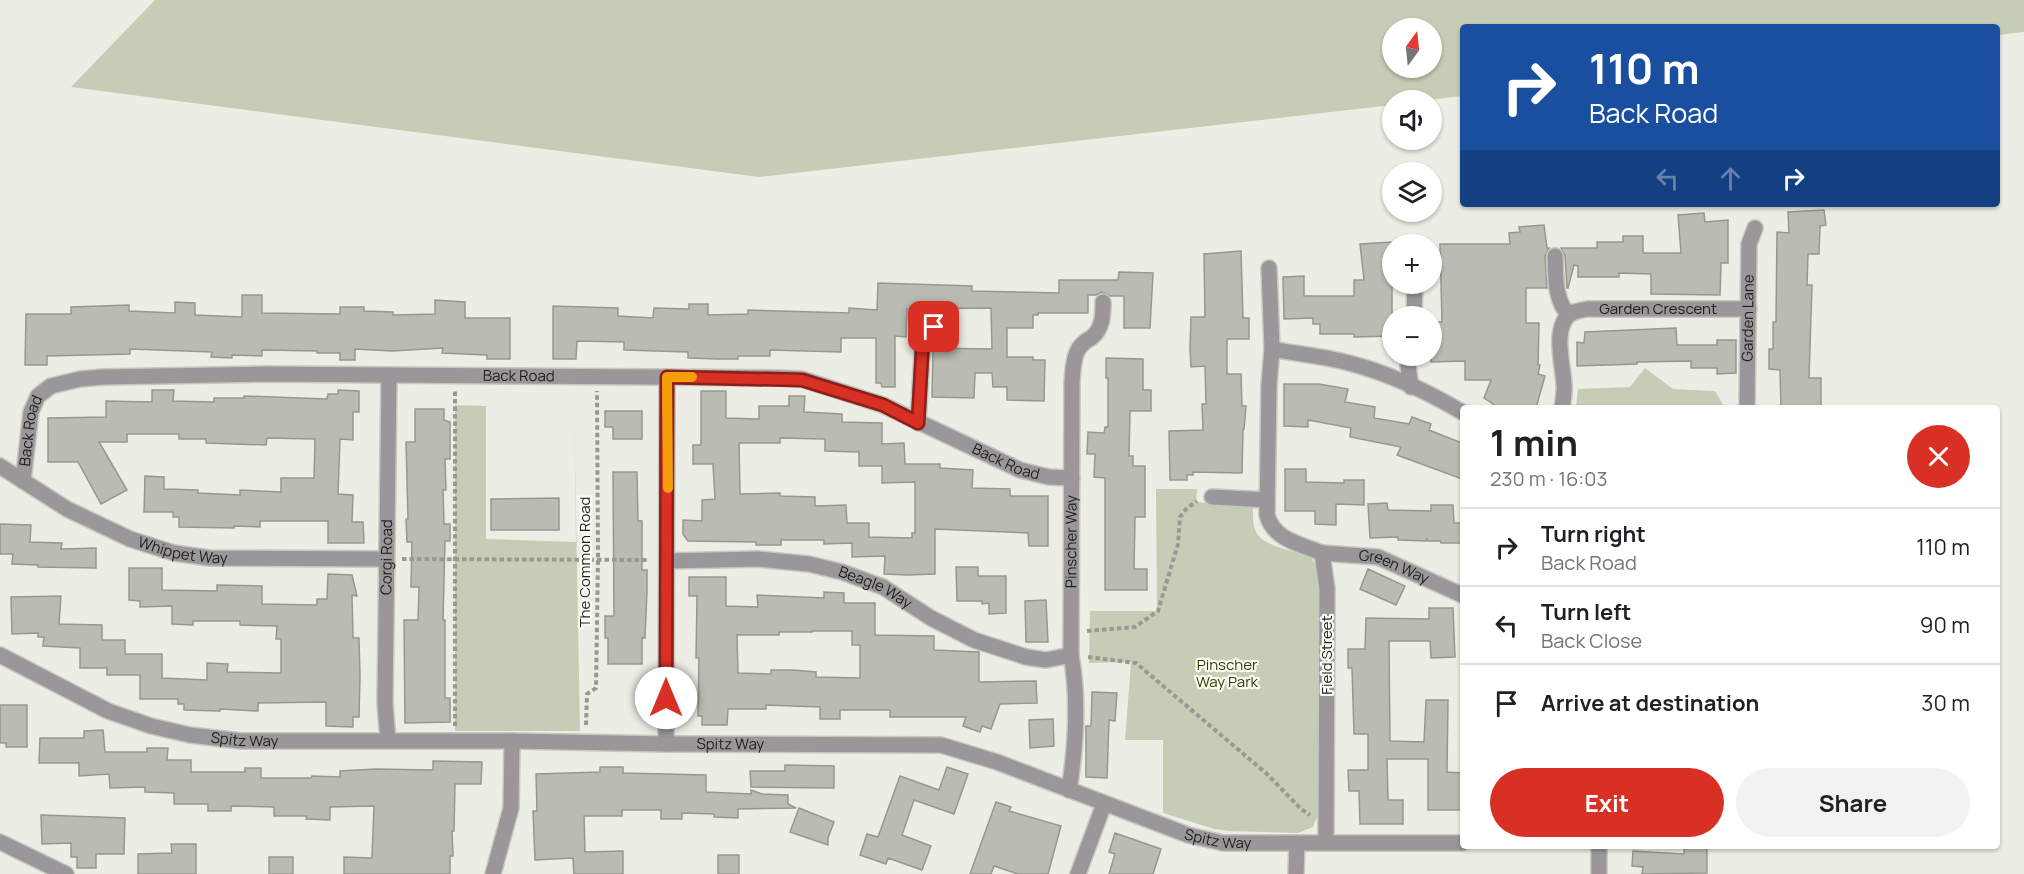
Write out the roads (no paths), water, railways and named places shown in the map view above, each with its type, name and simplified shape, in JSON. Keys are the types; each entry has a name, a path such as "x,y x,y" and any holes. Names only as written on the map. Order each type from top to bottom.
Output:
{"street":[{"name":"Garden Lane","path":"1747,405 1749,244 1755,228"},
{"path":"1555,256 1561,308 1569,315 1562,330 1560,352 1564,386 1562,405"},
{"path":"1269,268 1272,349 1269,385 1267,516 1273,529 1290,541 1322,553"},
{"name":"Pinscher Way","path":"1069,790 1075,721 1075,677 1071,655 1072,381 1077,352 1084,342 1094,336 1103,319 1103,302"},
{"name":"Garden Crescent","path":"1569,315 1588,309 1749,309"},
{"path":"918,423 923,336 934,327"},
{"path":"1272,349 1352,364 1410,387 1460,411"},
{"path":"1408,366 1410,387"},
{"name":"Back Road","path":"23,482 33,406 38,396 46,388 80,378 161,375 597,375 802,380 883,405 1020,470 1049,477 1072,478"},
{"name":"Corgi Road","path":"388,741 386,559 389,375"},
{"path":"666,744 667,377"},
{"name":"Whippet Way","path":"0,466 67,509 130,538 174,553 210,558 386,559"},
{"path":"1212,497 1267,500"},
{"name":"Green Way","path":"1322,553 1378,557 1460,594"},
{"name":"Field Street","path":"1322,553 1327,589 1326,843"},
{"name":"Beagle Way","path":"668,561 758,559 809,564 842,572 883,587 931,618 974,640 1026,657 1046,660 1071,655"},
{"name":"Spitz Way","path":"0,655 108,711 151,726 190,735 241,741 454,740 666,744 941,745 997,762 1104,804 1207,840 1223,843 1460,843"},
{"path":"493,874 511,808 512,741"},
{"path":"1078,874 1104,804"},
{"path":"0,842 66,874"},
{"path":"1296,874 1297,843"},
{"path":"1599,849 1599,874"}],"park label":[{"name":"Pinscher Way Park","path":"1227,674"}]}
